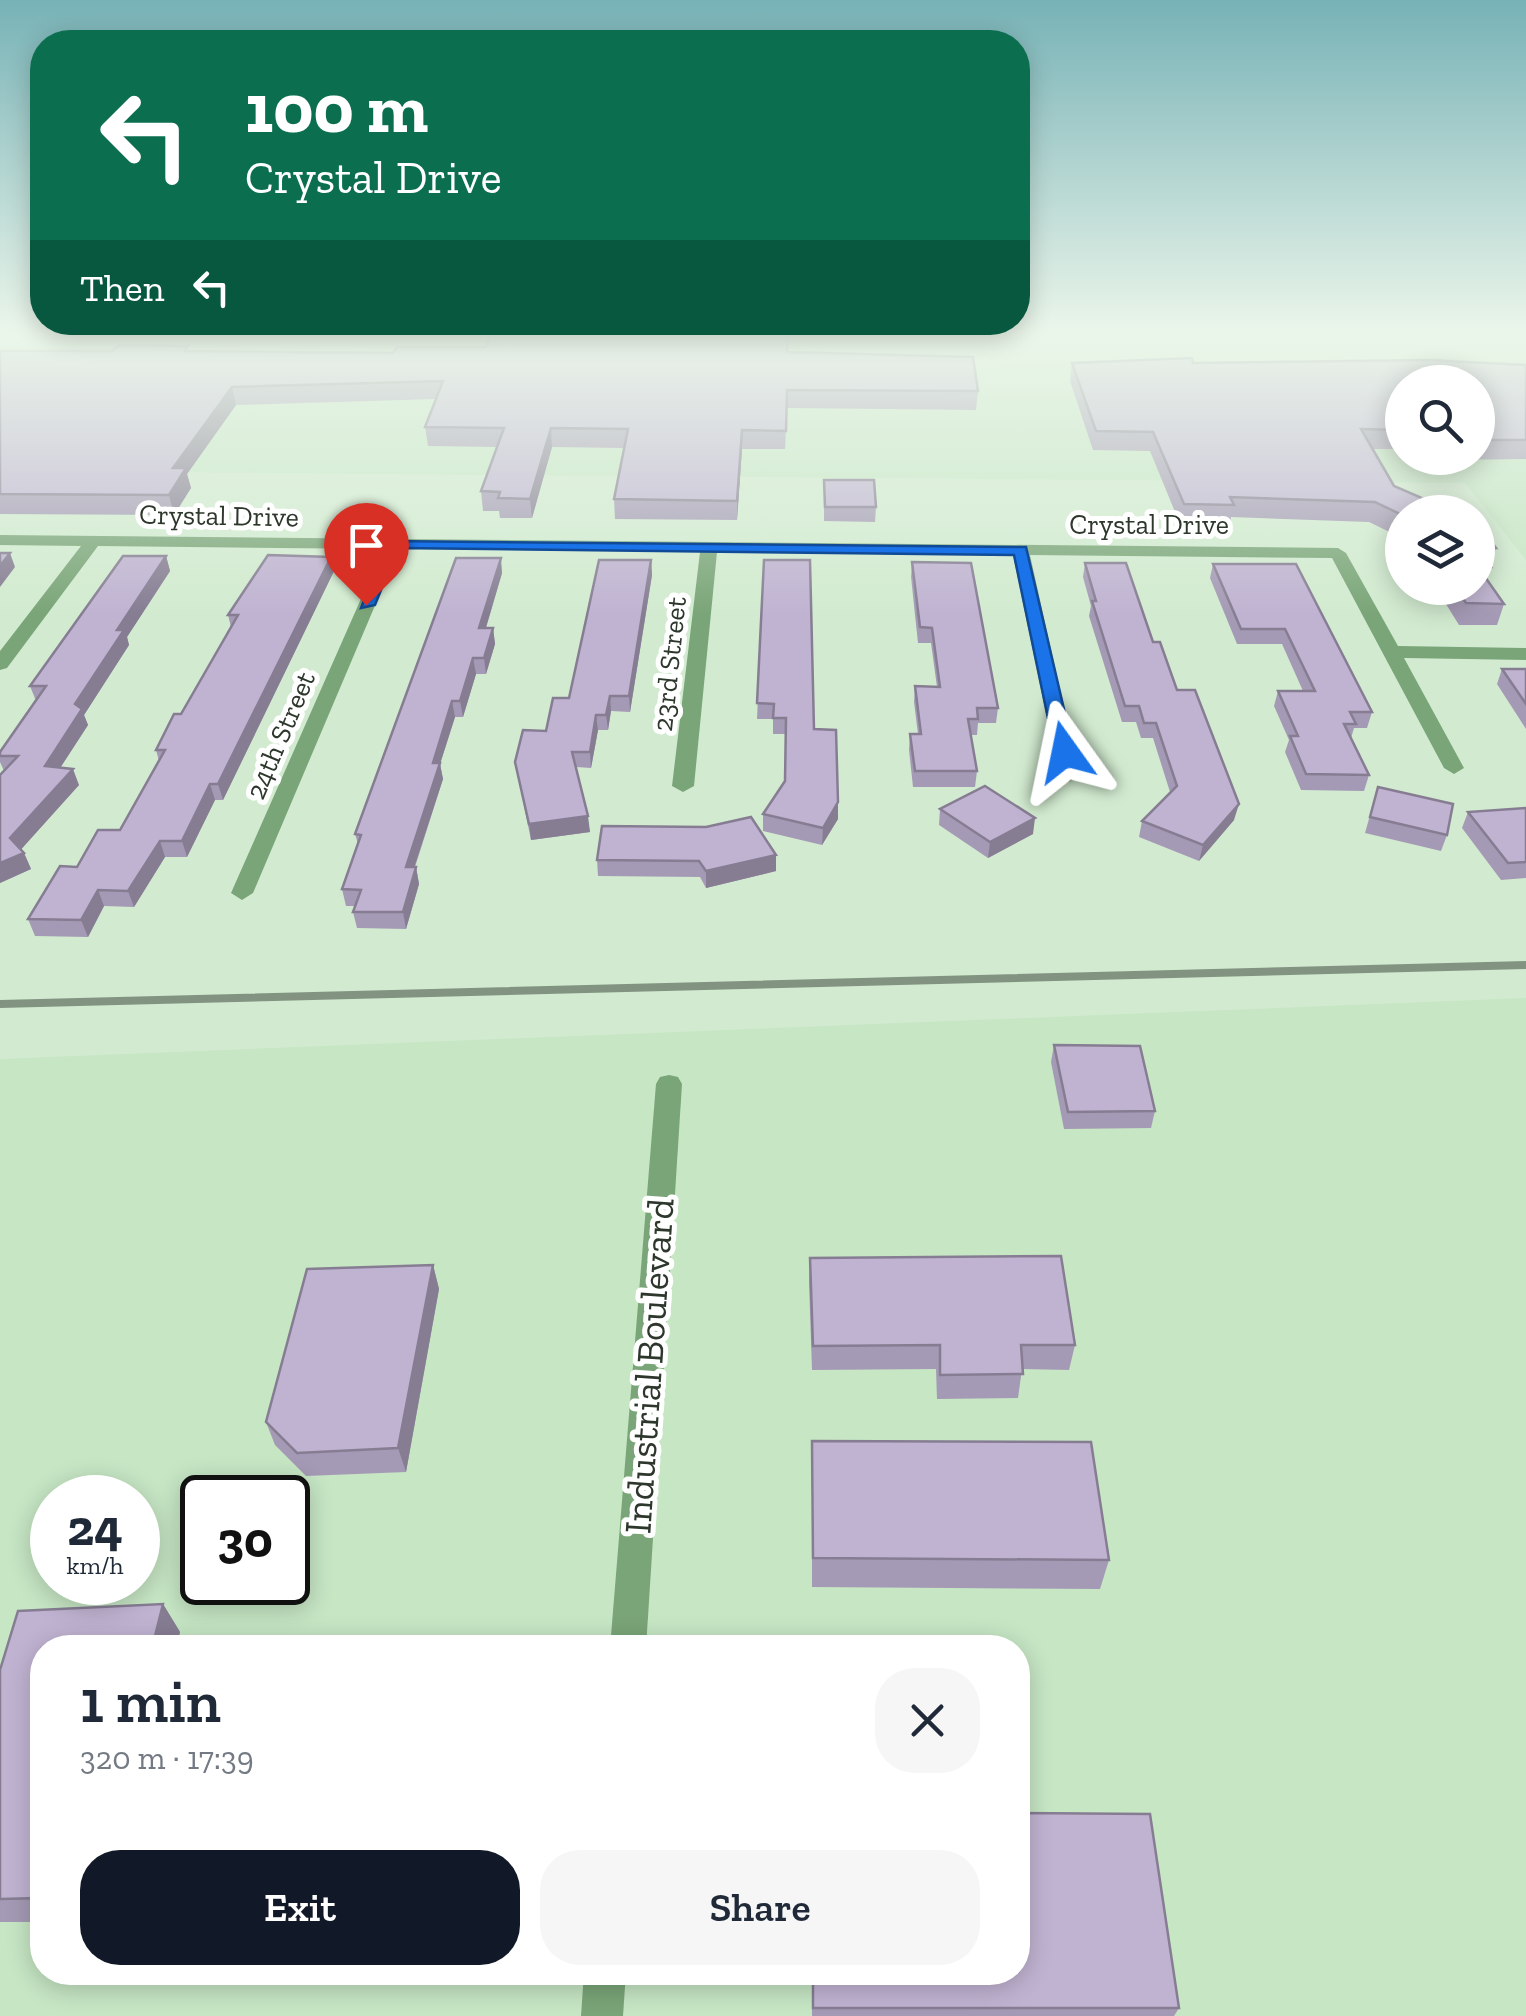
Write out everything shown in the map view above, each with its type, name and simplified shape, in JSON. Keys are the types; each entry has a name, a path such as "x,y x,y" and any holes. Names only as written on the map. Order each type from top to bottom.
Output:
{"street":[{"name":"Crystal Drive","path":"0,540 1338,553 1391,652"},
{"path":"0,664 93,541"},
{"name":"24th Street","path":"242,894 393,544"},
{"name":"23rd Street","path":"684,786 710,548"},
{"path":"1020,551 1069,776"},
{"path":"1454,768 1391,652 1526,654"},
{"name":"Industrial Boulevard","path":"629,1635 668,1084"},
{"path":"602,2016 604,1985"}],"shaded area":[{"path":"0,427 1385,427 1385,475 1495,475 1495,427 1526,427 1526,560 1495,521 1495,495 1475,495 1465,483 0,471"},
{"path":"1526,998 1526,2016 0,2016 0,1059"}],"building":[{"path":"0,427 203,427 173,468 186,468 169,495 0,494"},
{"path":"431,427 786,427 786,431 742,430 737,501 614,499 628,429 551,428 530,499 498,498 500,492 481,491 504,428"},
{"path":"1095,427 1385,427 1361,429 1385,475 1394,486 1415,495 1385,495 1385,507 1375,502 1230,497 1234,505 1184,504 1153,432 1096,431"},
{"path":"1495,427 1526,427 1526,440 1495,440"},
{"path":"824,480 874,480 876,507 825,507"},
{"path":"0,553 10,553 0,566"},
{"path":"268,555 331,557 218,784 210,784 182,841 160,841 128,891 98,890 81,920 28,919 60,866 77,867 98,830 120,830 165,750 156,750 174,714 181,714 238,615 228,615"},
{"path":"123,556 166,556 117,630 124,630 75,704 82,709 45,766 73,769 10,838 24,853 0,863 0,775 18,756 0,756 0,752 46,686 30,686"},
{"path":"456,558 501,558 479,628 493,628 484,658 473,658 460,701 452,701 433,763 440,763 406,867 416,867 403,912 353,912 361,890 342,889 361,835 355,834"},
{"path":"599,560 651,560 629,696 610,696 606,715 596,715 590,752 572,752 588,816 529,824 515,762 523,730 546,731 553,698 569,698"},
{"path":"764,560 810,560 814,729 836,730 838,802 823,828 763,814 785,781 786,718 773,718 774,704 757,703"},
{"path":"912,562 971,563 998,708 977,708 978,719 968,719 977,771 915,771 910,734 921,734 915,686 940,687 932,628 920,627"},
{"path":"1085,563 1126,563 1153,642 1160,642 1177,690 1195,690 1239,804 1203,845 1142,821 1177,786 1156,723 1144,723 1139,706 1125,706 1092,601 1096,601"},
{"path":"1213,564 1296,564 1372,712 1350,712 1356,724 1344,724 1369,775 1306,774 1290,736 1298,736 1278,691 1315,691 1285,629 1241,629"},
{"path":"1502,669 1526,669 1526,704"},
{"path":"985,786 1035,818 990,842 940,809"},
{"path":"1378,787 1453,804 1447,835 1370,817"},
{"path":"1526,808 1526,862 1508,863 1468,812"},
{"path":"751,817 776,855 706,871 699,861 597,860 602,826 706,827"},
{"path":"1054,1045 1140,1046 1155,1111 1068,1112"},
{"path":"1061,1256 1075,1345 1021,1345 1023,1374 940,1375 940,1345 813,1346 810,1258"},
{"path":"433,1265 398,1448 297,1453 266,1422 307,1269"},
{"path":"812,1441 1091,1442 1109,1560 813,1558"},
{"path":"163,1604 155,1635 30,1635 30,1898 0,1899 0,1670 18,1611"},
{"path":"1030,1813 1150,1814 1179,2008 813,2008 813,1985 1030,1985"}],"railway":[{"path":"0,1004 1526,965"}],"route":[{"path":"366,605 393,544 1020,551 1065,752"}]}
